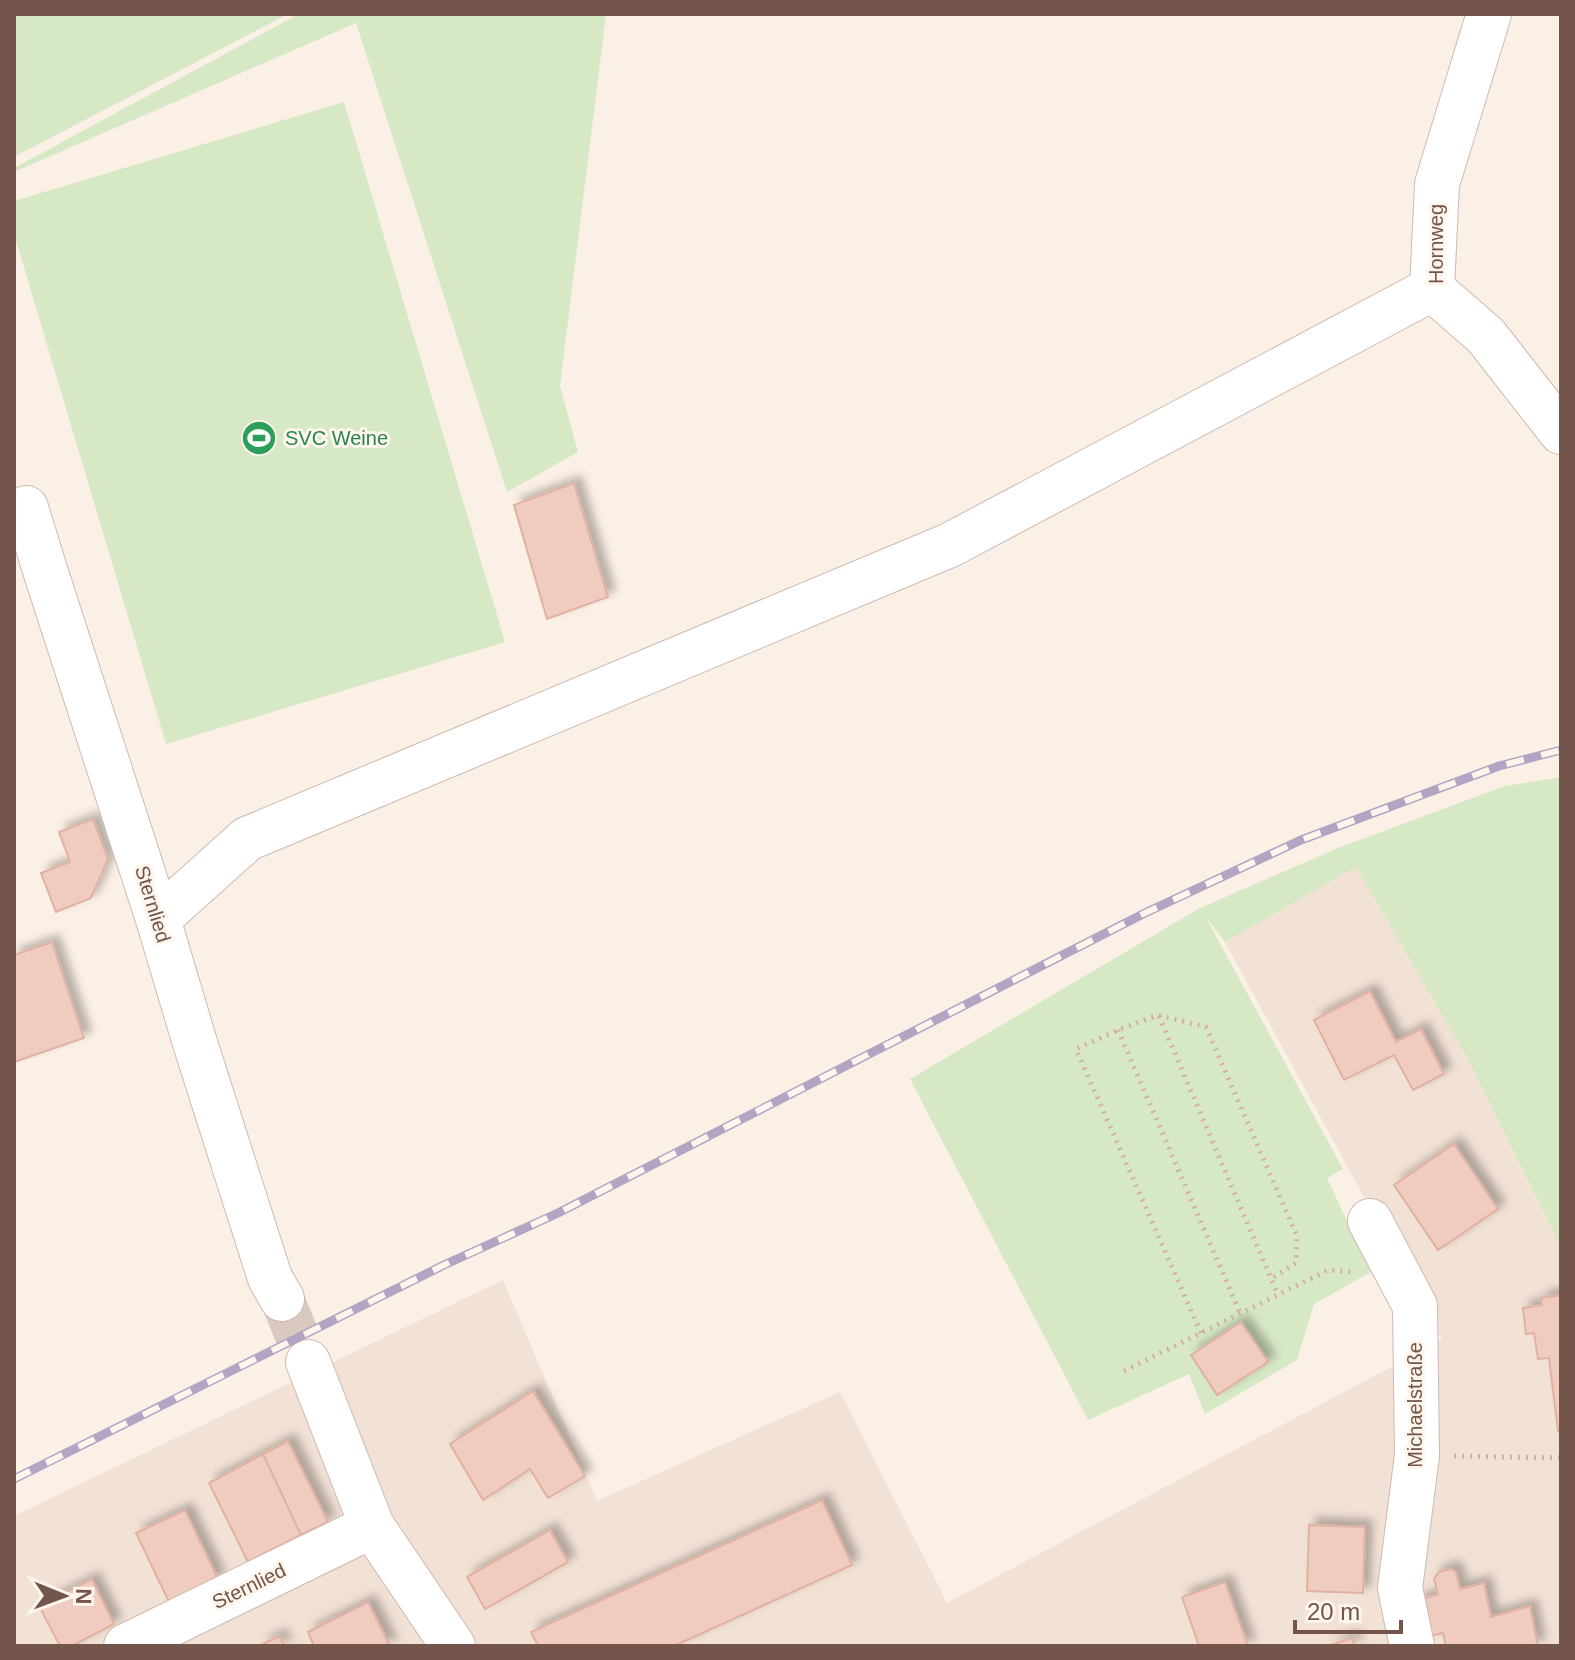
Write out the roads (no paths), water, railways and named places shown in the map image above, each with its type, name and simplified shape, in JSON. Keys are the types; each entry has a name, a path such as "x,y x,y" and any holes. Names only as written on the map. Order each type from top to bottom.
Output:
{"street":[{"name":"Hornweg","path":"1489,14 1437,184 1432,289 1486,336 1561,432"},
{"path":"158,919 247,839 950,545 1432,289"},
{"name":"Sternlied","path":"26,508 270,1278 282,1299"},
{"name":"Michaelstraße","path":"1370,1221 1415,1306 1417,1455 1400,1588 1412,1646"},
{"path":"308,1362 372,1526 453,1646"},
{"name":"Sternlied","path":"126,1646 372,1526"}],"tunnel":[{"path":"282,1299 308,1362"}],"railway":[{"path":"14,1479 444,1265 558,1213 1145,913 1301,840 1499,766 1561,750"}],"place":[{"name":"SVC Weine","path":"259,438"}]}
